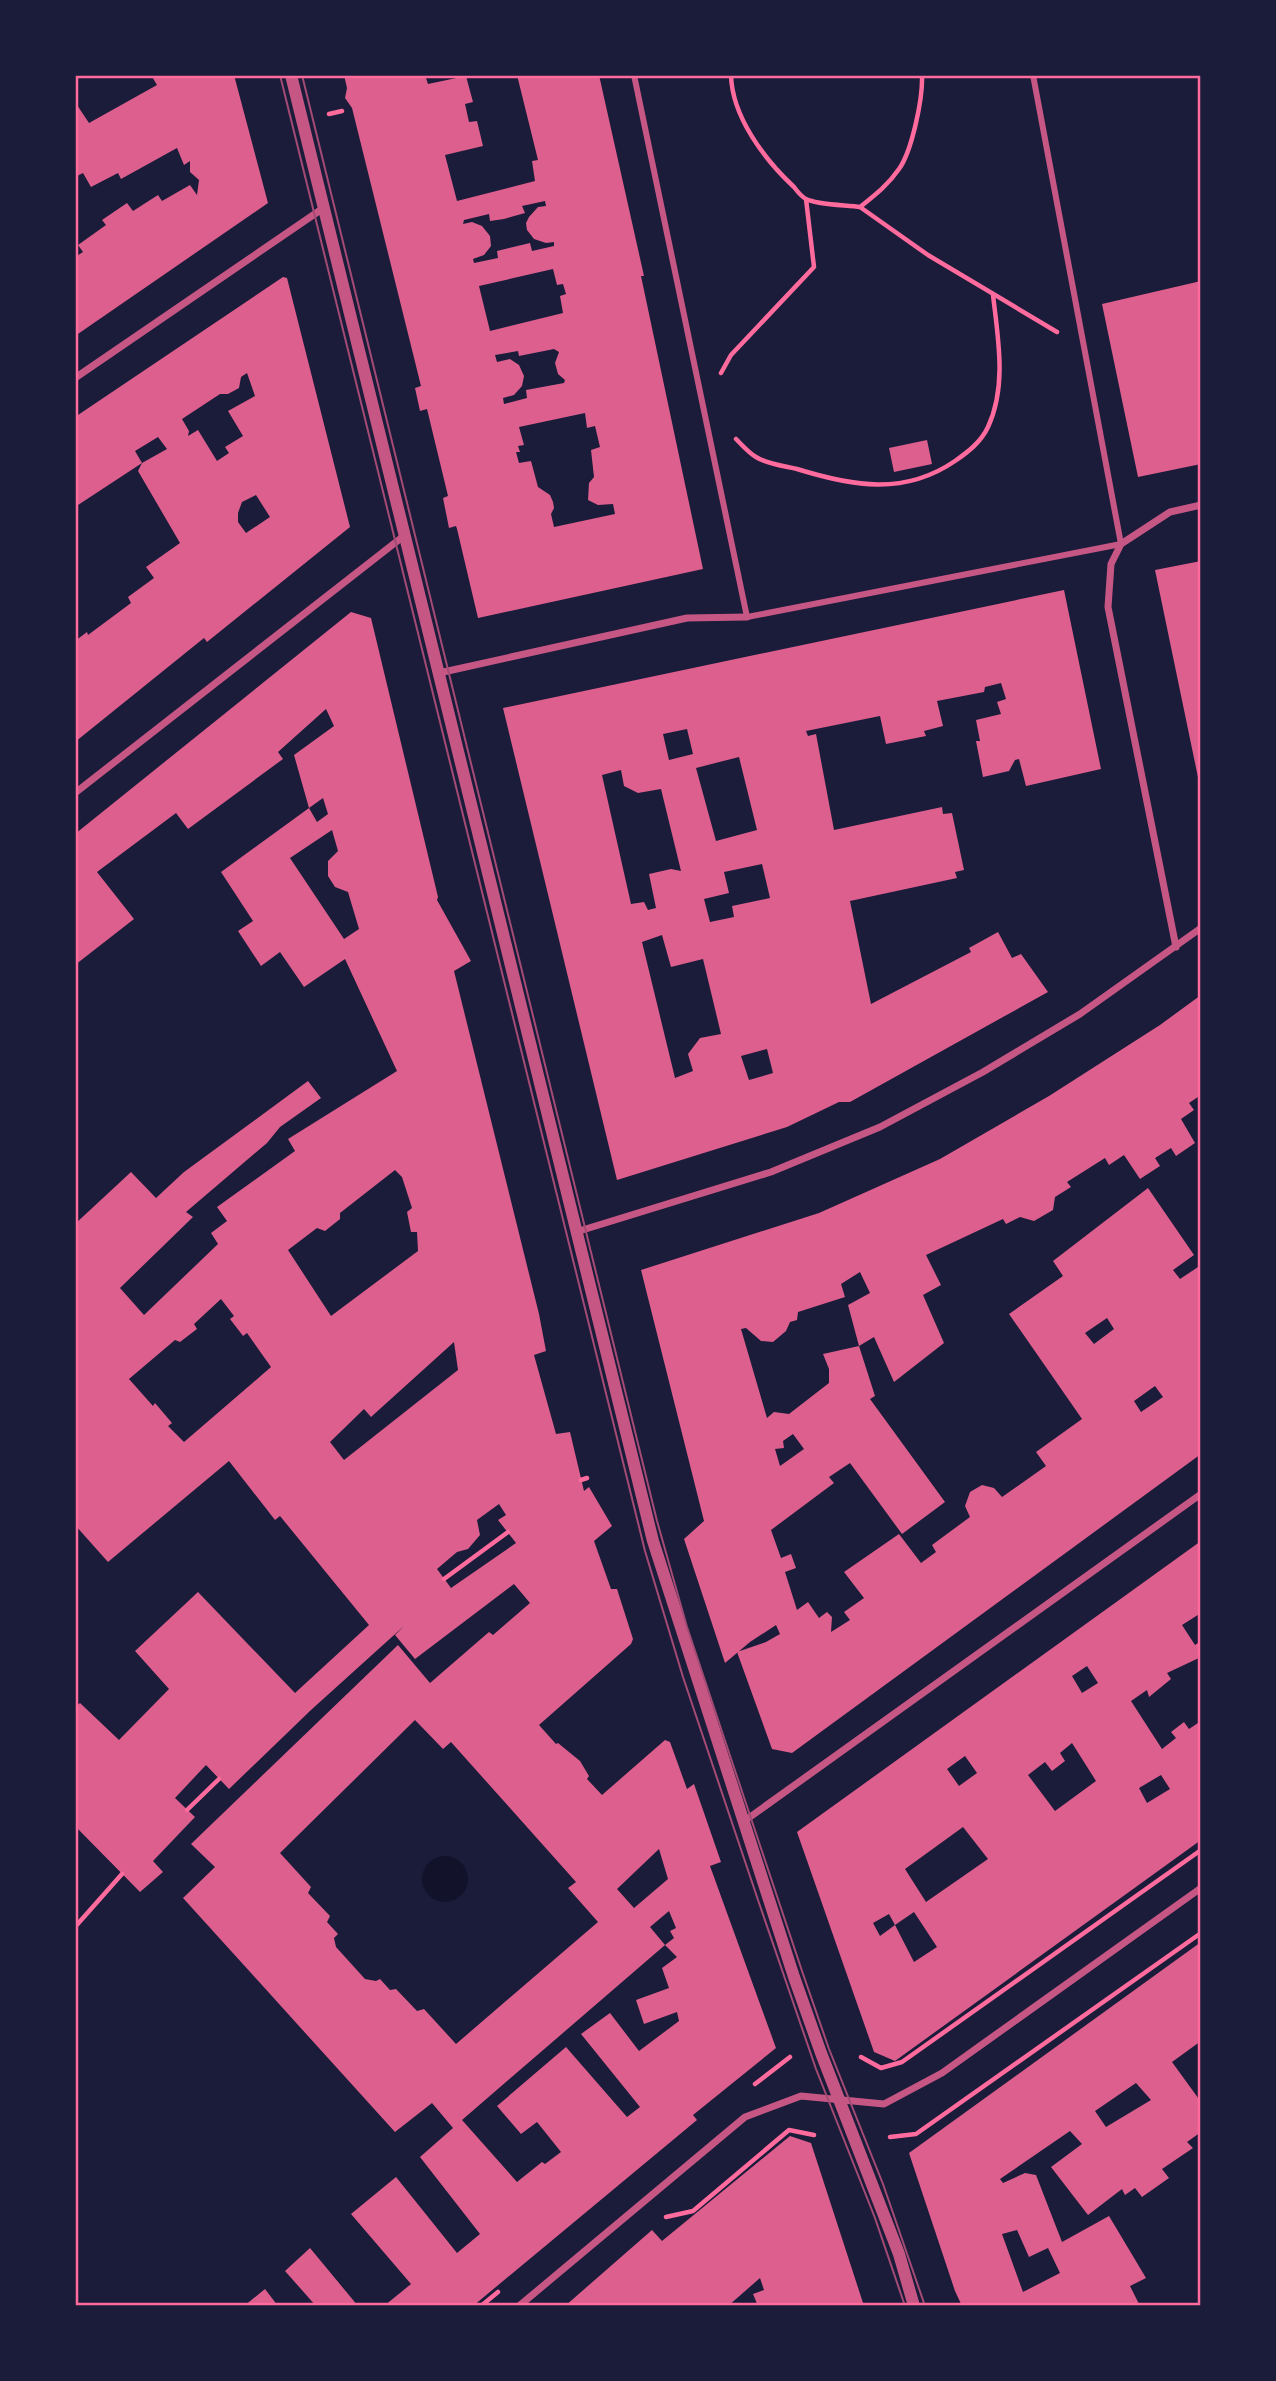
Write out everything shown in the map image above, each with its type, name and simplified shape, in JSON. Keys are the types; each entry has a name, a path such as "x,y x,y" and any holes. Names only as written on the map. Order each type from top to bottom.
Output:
{"street":[{"path":"291,75 653,1541 742,1822 816,2040 899,2254 914,2306"},
{"path":"634,75 747,617"},
{"path":"1033,75 1121,544 1111,564 1108,607 1176,947"},
{"path":"75,378 322,209"},
{"path":"439,673 687,618 747,617 1121,544 1170,512 1201,505"},
{"path":"75,793 405,535"},
{"path":"575,1232 771,1171 880,1127 983,1072 1080,1014 1201,928"},
{"path":"742,1822 1201,1494"},
{"path":"519,2306 745,2117 801,2096 884,2104 942,2073 1201,1888"}],"path":[{"path":"731,75 731,85 739,112 760,148 780,174 806,199 860,207 928,255 1083,347"},
{"path":"860,207 883,190 901,167 914,130 923,87 922,75"},
{"path":"806,199 814,267 731,355 703,409 756,457 835,481 874,486 918,480 947,467 971,450 988,428 998,397 999,349 993,295"},
{"path":"444,1579 508,1532"},
{"path":"187,1810 219,1779"},
{"path":"860,2057 881,2068 902,2063 1201,1850"},
{"path":"75,1927 122,1874"},
{"path":"890,2137 916,2134 1201,1933"},
{"path":"664,2218 694,2211 789,2130 814,2135"}],"shaded area":[{"path":"445,1856 461,1863 468,1879 461,1895 445,1902 429,1895 422,1879 429,1863"}],"building":[{"path":"151,75 234,75 268,203 75,336 75,257 83,252 78,245 106,225 102,220 127,203 133,211 158,195 162,201 190,185 197,195 199,180 190,172 190,161 184,165 177,148 121,179 118,173 91,187 83,173 75,177 75,102 89,123 157,85"},
{"path":"344,75 425,75 428,84 466,76 473,102 465,104 469,122 477,121 483,146 445,155 457,201 535,181 532,161 538,160 517,75 599,75 644,276 641,276 703,569 478,618 457,529 456,526 449,528 443,498 448,496 427,409 420,411 415,388 421,386 352,108 345,98 347,88","holes":["545,201 546,206 538,207 529,217 527,230 534,239 546,243 554,242 554,246 532,251 530,243 497,251 498,258 474,263 473,259 484,255 491,246 490,236 482,226 472,222 463,224 464,220 489,214 490,221 504,219 525,213 522,206","553,269 557,285 563,284 566,294 560,296 563,313 490,331 479,286","554,349 559,352 555,363 558,374 565,380 564,383 526,390 527,398 504,404 503,398 514,395 522,386 524,376 519,365 510,359 497,362 495,355 518,351 519,356","585,413 587,428 595,426 600,447 591,450 594,477 589,483 588,500 598,505 613,504 615,514 554,527 551,514 554,508 550,495 538,487 531,461 519,463 516,452 520,452 518,446 524,445 519,427"]},
{"path":"283,277 287,278 350,527 207,642 204,638 75,742 75,641 87,632 88,635 131,603 128,597 154,578 146,567 180,543 138,471 142,463 75,507 75,417","holes":["247,373 255,396 228,411 243,436 225,447 229,453 217,461 198,430 188,436 189,431 182,419 220,394 228,394 239,388 241,377","158,437 167,449 142,463 135,451","256,495 270,517 246,533 238,522 238,513 242,502"]},
{"path":"1201,281 1201,464 1138,477 1102,304"},
{"path":"927,440 932,464 894,472 889,448"},
{"path":"1201,561 1201,787 1200,787 1155,570"},
{"path":"1064,590 1101,769 1026,786 1019,759 1015,760 1009,771 983,777 976,741 980,741 976,720 1001,714 997,702 1006,699 1001,683 985,687 984,692 937,701 943,726 924,731 926,736 886,744 880,716 806,731 808,736 816,734 834,830 942,807 943,814 952,813 964,870 955,872 957,878 850,901 871,1004 971,952 969,948 998,932 1012,958 1021,954 1048,992 850,1102 839,1102 787,1127 617,1180 503,708","holes":["687,729 693,754 669,760 663,734","739,757 757,830 716,841 696,768","621,770 624,786 638,793 661,789 681,871 671,869 649,874 656,908 648,910 644,902 631,904 602,775","762,864 770,898 732,906 734,917 710,922 704,899 729,893 724,872","662,935 671,967 703,959 721,1034 700,1038 688,1054 693,1071 675,1078 642,942","767,1049 773,1073 749,1080 741,1056"]},
{"path":"351,612 371,618 437,900 471,961 454,971 539,1314 546,1351 534,1355 556,1434 570,1432 584,1491 589,1487 612,1526 594,1541 611,1589 617,1589 633,1639 631,1644 539,1725 556,1744 580,1761 589,1776 587,1779 602,1795 665,1740 670,1742 687,1789 694,1784 721,1862 710,1866 776,2048 693,2115 697,2120 473,2306 384,2306 411,2284 351,2214 396,2177 457,2253 480,2234 420,2157 453,2128 432,2103 395,2132 183,1898 215,1867 191,1844 398,1645 430,1683 489,1632 493,1635 530,1603 514,1584 415,1659 395,1635 404,1626 229,1789 206,1765 175,1798 195,1817 153,1861 163,1872 140,1892 75,1826 75,1707 80,1703 119,1740 169,1689 135,1651 198,1592 295,1693 369,1625 280,1516 275,1520 229,1461 108,1562 75,1525 75,1224 131,1172 156,1198 184,1172 308,1081 321,1098 280,1127 267,1143 186,1212 193,1217 120,1288 144,1315 218,1244 211,1233 227,1221 217,1207 295,1151 288,1139 397,1071 345,959 304,987 280,952 261,966 238,931 253,921 221,872 309,808 294,755 334,726 326,709 278,752 283,759 188,829 176,813 97,872 134,919 75,965 75,834","holes":["323,798 328,814 317,822 309,808","332,830 338,851 328,861 328,876 335,887 348,892 359,929 344,939 290,858","395,1170 402,1177 412,1208 407,1212 411,1232 417,1232 418,1251 331,1316 288,1250 317,1228 325,1231 340,1219 340,1213","221,1299 234,1316 230,1319 243,1336 247,1333 271,1367 184,1442 168,1426 172,1423 155,1403 153,1406 129,1379 175,1340 180,1342 197,1329 194,1324","454,1342 458,1370 344,1460 330,1442 364,1409 371,1417","499,1504 506,1515 498,1520 516,1543 451,1588 437,1569 457,1552 468,1549 480,1535 477,1520","415,1720 443,1749 451,1742 576,1882 568,1888 598,1922 456,2044 424,2009 417,2011 396,1989 390,1990 380,1979 365,1979 336,1947 334,1938 338,1934 327,1922 330,1916 308,1893 311,1887 280,1853","659,1849 668,1879 634,1908 617,1889","669,1911 676,1928 670,1931 674,1938 665,1945 650,1927","665,1945 677,1957 662,1968 669,1988 636,2000 644,2024 677,2012 679,2021 639,2051 610,2013 581,2034 640,2107 627,2117 566,2047 497,2106 521,2134 537,2122 561,2152 545,2164 542,2162 517,2182 462,2120"]},
{"path":"1201,995 1201,1095 1189,1103 1194,1110 1181,1119 1195,1143 1176,1156 1171,1148 1155,1158 1160,1166 1140,1179 1124,1155 1109,1165 1105,1158 1067,1182 1071,1187 1055,1197 1053,1210 1034,1221 1020,1217 1006,1224 1003,1219 926,1255 941,1285 923,1295 944,1343 894,1382 874,1337 859,1346 875,1396 870,1399 945,1502 902,1534 850,1463 829,1477 834,1483 771,1530 781,1558 791,1554 796,1568 785,1572 797,1610 808,1602 819,1618 827,1612 832,1617 831,1632 850,1620 844,1612 864,1598 844,1572 899,1534 921,1563 936,1552 932,1545 970,1517 965,1506 970,1492 982,1485 994,1488 1002,1497 1046,1466 1036,1452 1082,1419 1009,1314 1063,1276 1053,1261 1148,1188 1194,1255 1173,1270 1180,1279 1201,1265 1201,1454 792,1753 772,1749 737,1653 725,1663 684,1539 704,1521 641,1270 819,1213 940,1159 1049,1096 1160,1025","holes":["860,1272 870,1293 848,1305 859,1346 823,1354 829,1369 829,1383 789,1414 774,1412 767,1418 741,1329 746,1328 761,1341 773,1342 786,1331 790,1322 797,1320 798,1312 845,1297 841,1284","1107,1318 1114,1329 1094,1344 1085,1333","1155,1386 1163,1397 1141,1412 1134,1401","793,1434 804,1449 780,1466 775,1449 784,1448 783,1441","776,1625 780,1634 739,1651"]},
{"path":"1201,1541 1201,1613 1182,1625 1195,1645 1201,1641 1201,1657 1167,1673 1171,1679 1149,1697 1147,1690 1131,1701 1162,1749 1176,1738 1171,1732 1184,1722 1189,1729 1201,1721 1201,1840 895,2061 874,2052 797,1832","holes":["1087,1666 1098,1683 1082,1693 1072,1676","1072,1743 1096,1781 1055,1811 1028,1775 1045,1762 1052,1771 1065,1761 1060,1753","965,1756 977,1773 959,1786 947,1769","1161,1775 1170,1789 1147,1803 1139,1788","963,1827 988,1859 926,1902 905,1869","914,1912 937,1947 914,1962 895,1925","889,1914 895,1925 880,1936 873,1923"]},
{"path":"1201,1942 1201,2041 1172,2062 1201,2102 1201,2132 1187,2142 1193,2148 1162,2169 1169,2178 1142,2197 1135,2188 1125,2195 1122,2189 1088,2215 1051,2167 1082,2144 1070,2131 1000,2179 1003,2183 1025,2173 1036,2175 1062,2242 1109,2216 1146,2278 1130,2286 1140,2306 962,2306 909,2153","holes":["1136,2083 1151,2100 1106,2127 1095,2111","1017,2230 1029,2257 1048,2248 1060,2273 1023,2292 1002,2234"]},
{"path":"790,2136 811,2143 864,2306 758,2306 753,2294 764,2290 760,2278 728,2306 565,2306 652,2230 662,2241"},
{"path":"310,2248 358,2306 316,2306 285,2271"},
{"path":"265,2289 278,2306 244,2306"}],"tram line":[{"path":"280,75 645,1551 683,1677 816,2069 875,2218 905,2306"},
{"path":"302,75 657,1521 687,1627 802,1971 829,2049 883,2184 925,2306"}]}
